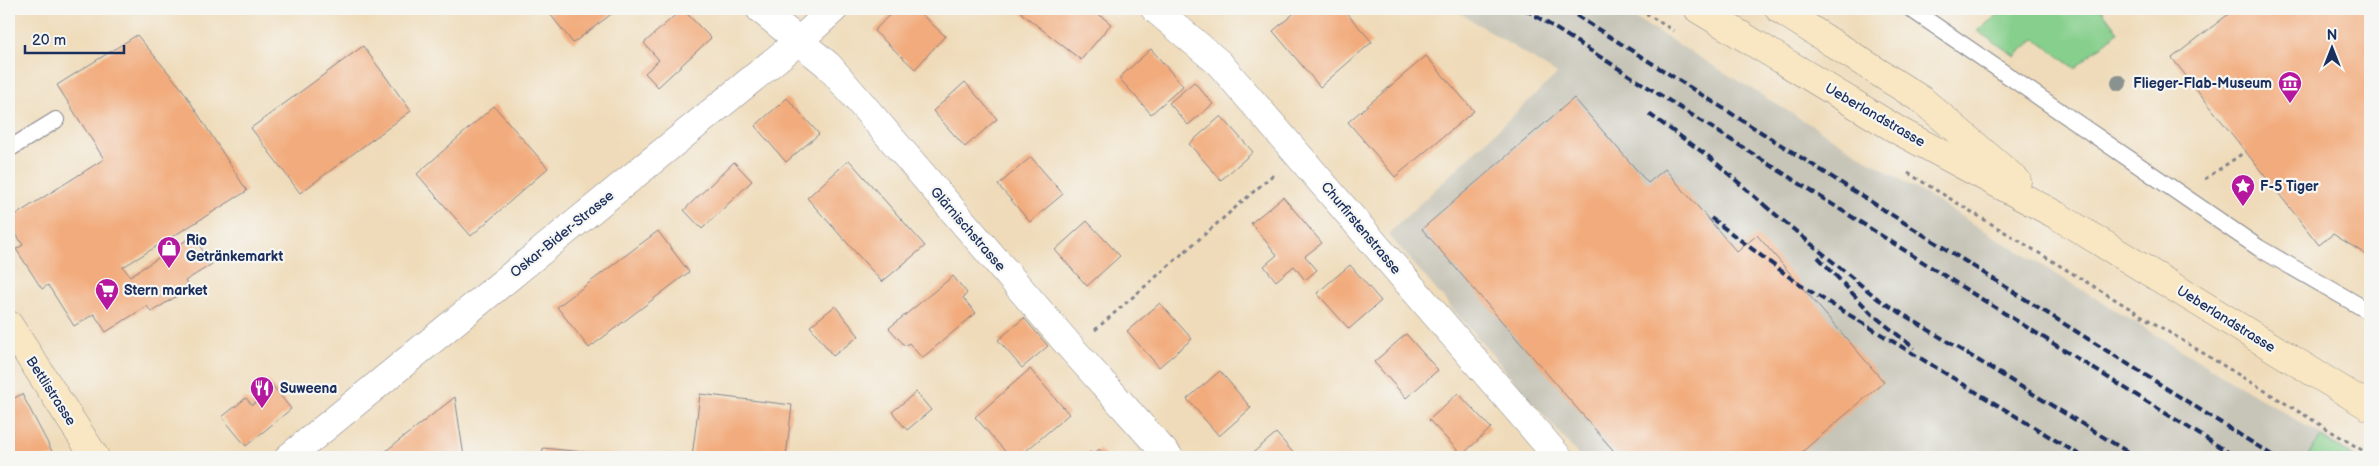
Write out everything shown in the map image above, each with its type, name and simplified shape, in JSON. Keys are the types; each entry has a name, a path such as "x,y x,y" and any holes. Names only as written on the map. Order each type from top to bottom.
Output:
{"main road":[{"name":"Ueberlandstrasse","path":"1698,9 1899,131 2056,214 2370,407"},
{"name":"Ueberlandstrasse","path":"1779,9 1922,100 2056,214"},
{"name":"Bettlistrasse","path":"9,325 94,457"}],"street":[{"name":"Glärnischstrasse","path":"760,9 828,65 1073,350 1169,457"},
{"name":"Oskar-Bider-Strasse","path":"288,457 800,40 834,9"},
{"name":"Churfirstenstrasse","path":"1155,9 1219,63 1558,457"}],"lane":[{"path":"1910,9 2259,248 2368,307"},
{"path":"9,149 56,120"}],"path":[{"path":"1639,9 1680,34"},
{"path":"2182,196 2246,151"},
{"path":"1073,350 1298,153"},
{"path":"1907,173 2370,456"}],"shaded area":[{"path":"1454,9 1620,9 2357,457 1580,457 1388,234 1557,74"}],"green space":[{"path":"2005,9 2101,9 2118,32 2075,68 2035,39 2015,56 1977,31"},
{"path":"2321,437 2354,457 2306,457"}],"building":[{"path":"546,9 618,9 573,43"},
{"path":"682,9 711,38 658,87 645,73 659,60 644,43"},
{"path":"895,9 916,9 945,36 915,69 874,31"},
{"path":"1024,9 1092,9 1111,24 1081,60 1021,13"},
{"path":"1299,9 1343,9 1372,42 1320,87 1273,31"},
{"name":"Flieger-Flab-Museum","path":"2235,9 2370,9 2370,257 2333,234 2319,245 2172,58"},
{"path":"137,35 182,89 247,191 123,267 130,276 193,236 212,264 185,281 190,288 151,312 147,306 106,332 94,314 74,326 48,285 42,289 16,249 23,245 9,223 9,219 104,159 57,85"},
{"path":"363,46 411,111 300,193 251,128"},
{"path":"1151,49 1183,86 1151,114 1119,78"},
{"path":"1426,56 1474,111 1395,177 1348,122"},
{"path":"965,82 997,119 965,147 933,111"},
{"path":"1194,82 1213,104 1188,125 1169,103"},
{"path":"787,98 819,134 786,162 755,126"},
{"path":"1574,98 1648,183 1665,169 1737,252 1757,235 1884,382 1796,457 1619,457 1422,229"},
{"path":"494,106 548,168 471,236 417,174"},
{"path":"1221,116 1253,152 1221,180 1189,144"},
{"path":"1031,157 1063,194 1030,222 998,185"},
{"path":"849,160 925,246 882,282 807,198"},
{"path":"734,162 752,181 702,229 684,210"},
{"path":"1283,197 1322,243 1305,256 1317,270 1305,280 1294,266 1276,281 1264,266 1277,255 1251,223"},
{"path":"1087,221 1120,256 1087,286 1055,250"},
{"path":"658,231 689,272 589,348 557,307"},
{"path":"1350,265 1381,301 1349,329 1317,293"},
{"path":"953,276 967,293 963,298 976,313 922,358 909,343 905,346 889,328"},
{"path":"1160,303 1192,339 1159,367 1127,331"},
{"path":"835,306 859,336 833,356 810,326"},
{"path":"1024,318 1048,346 1022,368 998,340"},
{"path":"1406,334 1438,370 1406,398 1374,362"},
{"path":"1030,369 1069,414 1019,457 1010,457 975,417"},
{"path":"1220,371 1251,408 1219,436 1187,399"},
{"path":"269,381 291,409 246,446 222,417 246,398 252,405 262,397 256,391"},
{"path":"916,392 931,410 907,430 892,412"},
{"path":"1458,393 1491,428 1462,455 1429,420"},
{"path":"22,394 55,457 9,457 9,401"},
{"path":"700,394 792,405 786,457 692,457"},
{"path":"455,397 464,457 378,457"},
{"path":"1276,433 1297,457 1248,457"},
{"path":"543,448 624,456 624,457 542,457"},
{"path":"1099,449 1106,457 1084,457 1090,452 1093,455"}],"railway":[{"path":"1525,9 1967,290 2236,457"},
{"path":"1566,9 2275,457"},
{"path":"1649,114 1708,156 1770,210"},
{"path":"1764,205 1878,299 2136,457"},
{"path":"1711,218 1800,285 2083,457"},
{"path":"1818,257 1872,314 1914,348"}],"place":[{"name":"Flieger-Flab-Museum","path":"2290,104"},
{"name":"F-5 Tiger","path":"2243,207"},
{"name":"Rio Getränkemarkt","path":"169,269"},
{"name":"Stern market","path":"107,311"},
{"name":"Suweena","path":"262,409"}]}
